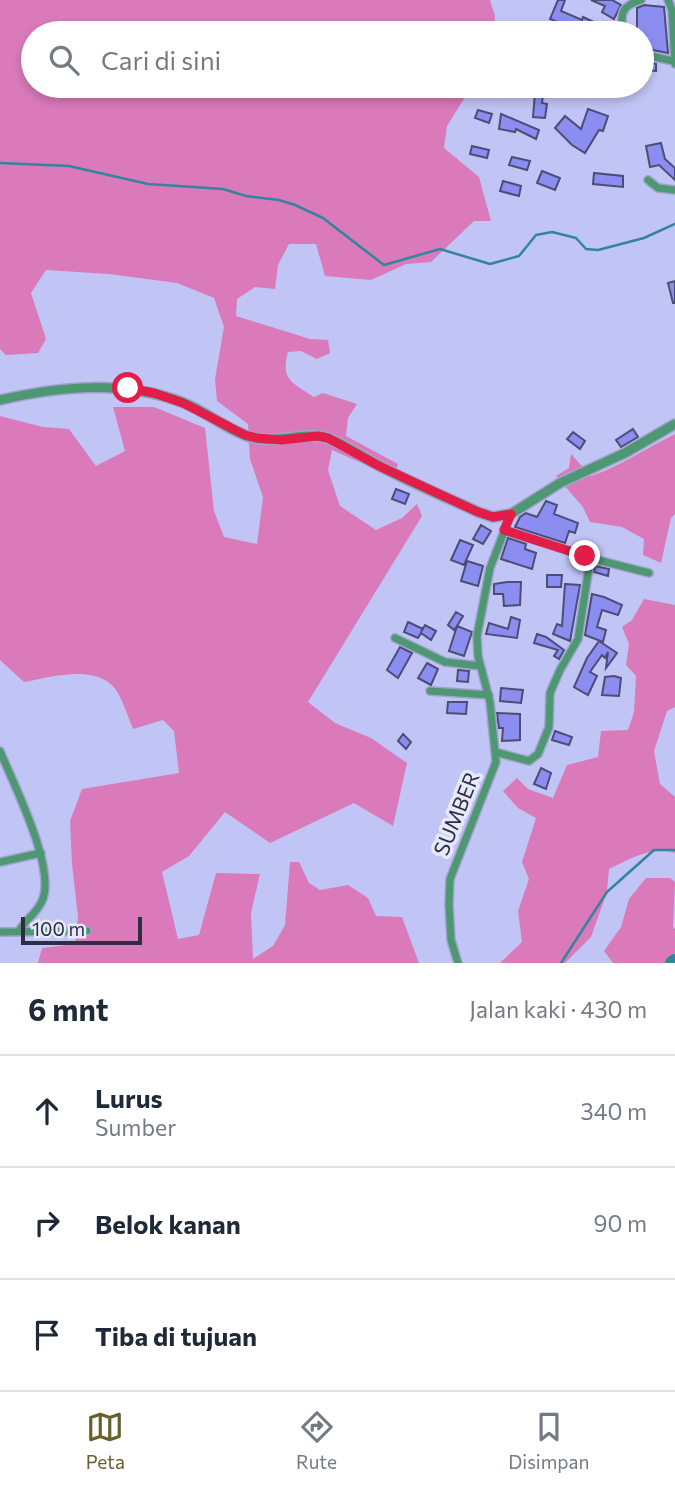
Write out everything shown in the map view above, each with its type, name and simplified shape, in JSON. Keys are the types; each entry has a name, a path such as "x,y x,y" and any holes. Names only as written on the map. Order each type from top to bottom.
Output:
{"street":[{"path":"622,21 626,6 640,0"},
{"path":"654,57 674,63 673,25 668,0"},
{"path":"648,180 658,188 675,190"},
{"path":"0,400 100,386 154,393 190,406 250,437 274,440 318,436 328,438 379,466 493,517 511,514 560,484 625,453 675,424"},
{"name":"SUMBER","path":"458,963 451,940 450,879 493,772 495,752 489,695 480,666 477,636 494,554 511,514"},
{"path":"504,530 649,573"},
{"path":"495,752 529,761 538,754 551,721 550,693 560,670 576,646 580,631 589,567 585,556"},
{"path":"395,638 445,662 480,666"},
{"path":"430,691 489,695"},
{"path":"0,751 41,853 46,887 43,899 19,931"},
{"path":"0,862 41,853"},
{"path":"0,932 87,931"}],"shaded area":[{"path":"0,0 490,0 495,21 21,21 21,98 464,98 447,126 444,148 479,177 491,221 474,221 431,262 406,264 371,280 325,276 316,244 289,244 278,265 275,289 255,287 237,299 236,316 310,339 328,340 330,353 317,359 301,351 288,352 287,375 294,384 314,397 323,393 357,404 348,418 346,436 398,464 393,477 332,450 328,470 340,506 376,530 402,518 417,504 422,516 308,702 335,723 371,738 407,763 393,826 354,803 270,843 225,812 189,856 162,872 178,939 199,935 216,873 260,874 251,913 253,959 273,946 285,925 290,862 299,862 309,883 320,890 348,885 368,898 376,916 402,917 419,963 38,963 42,948 75,944 78,917 70,821 82,789 179,773 174,731 163,720 133,729 118,693 110,683 100,678 75,674 24,682 0,660 0,416 43,427 69,429 96,466 125,451 113,407 154,407 205,428 214,511 224,537 257,544 263,497 250,459 248,424 217,401 215,379 224,327 214,298 177,283 109,274 46,270 31,293 46,339 38,353 6,355 0,349"},
{"path":"675,434 675,514 671,518 661,563 643,555 644,539 622,527 590,522 583,507 556,476 569,468 571,454 591,476"},
{"path":"644,599 675,605 675,707 667,711 654,751 660,784 675,797 675,853 650,852 609,869 607,892 591,937 565,963 500,963 522,942 518,911 529,879 522,862 536,818 518,808 503,791 517,778 528,789 553,798 567,765 598,757 601,731 628,730 634,712 636,676 626,665 629,644 622,627 632,620"},
{"path":"646,878 670,878 675,882 675,963 613,963 604,951 621,927 629,899"}],"building":[{"path":"558,0 565,0 561,11 592,21 555,21 550,19"},
{"path":"591,0 612,0 621,5 614,19 602,12 605,6"},
{"path":"644,5 664,7 668,53 654,50 654,21 637,21 637,8"},
{"path":"535,98 543,98 542,103 547,104 545,118 533,117"},
{"path":"588,109 608,116 603,131 599,130 585,153 572,145 555,128 565,116 581,129"},
{"path":"478,110 492,114 489,123 475,118"},
{"path":"501,114 539,130 536,139 516,129 515,132 499,129"},
{"path":"661,143 665,159 675,168 675,180 659,165 650,167 646,146"},
{"path":"472,146 489,150 487,158 470,154"},
{"path":"512,157 530,161 527,170 509,165"},
{"path":"542,171 560,178 555,190 537,183"},
{"path":"594,173 623,176 623,187 593,184"},
{"path":"503,181 521,186 519,196 500,191"},
{"path":"675,281 675,303 673,303 668,283"},
{"path":"633,429 638,437 621,447 616,440"},
{"path":"573,432 585,441 580,449 567,439"},
{"path":"396,489 409,494 405,504 392,499"},
{"path":"546,501 557,505 554,514 578,523 575,533 569,531 565,543 515,527 520,517 526,513 537,517"},
{"path":"481,525 491,531 483,544 473,539"},
{"path":"508,538 526,544 525,549 536,553 532,569 501,559"},
{"path":"460,540 473,545 464,565 451,560"},
{"path":"467,561 483,566 478,586 461,581"},
{"path":"595,566 609,569 608,576 594,572"},
{"path":"547,575 562,575 561,587 547,587"},
{"path":"521,582 520,605 504,606 503,594 494,594 494,584"},
{"path":"565,584 580,585 570,641 553,634 557,624 562,626"},
{"path":"592,594 622,605 618,615 602,610 597,627 606,630 603,642 585,635"},
{"path":"456,612 463,616 454,630 448,625"},
{"path":"511,617 520,620 517,638 486,634 489,623 508,629"},
{"path":"408,622 423,629 425,625 436,631 431,640 421,633 418,638 404,632"},
{"path":"457,626 472,632 464,656 449,651"},
{"path":"537,634 564,650 559,659 554,656 558,650 534,643"},
{"path":"599,641 617,653 606,668 608,652 605,658 602,655 590,672 597,676 588,695 574,687 587,658"},
{"path":"400,647 412,653 398,678 387,670"},
{"path":"427,663 438,669 431,685 418,678"},
{"path":"458,670 469,671 468,682 457,681"},
{"path":"605,677 621,678 619,696 602,695"},
{"path":"501,688 523,690 521,703 500,701"},
{"path":"448,702 467,702 466,714 447,713"},
{"path":"497,713 520,714 520,740 502,741 503,728 499,728"},
{"path":"555,731 572,737 569,745 552,740"},
{"path":"403,734 411,742 406,749 398,741"},
{"path":"541,768 551,773 546,789 534,784"}],"waterway":[{"path":"0,163 69,166 148,184 223,189 246,196 279,200 323,218 384,265 440,249 490,264 519,256 536,235 552,232 576,238 586,249 598,250 644,238 675,224"},
{"path":"561,963 607,892 654,850 675,850"}],"route":[{"path":"128,388 183,403 245,435 274,440 318,436 328,438 379,466 478,512 493,517 511,514 504,530 585,556"}]}
